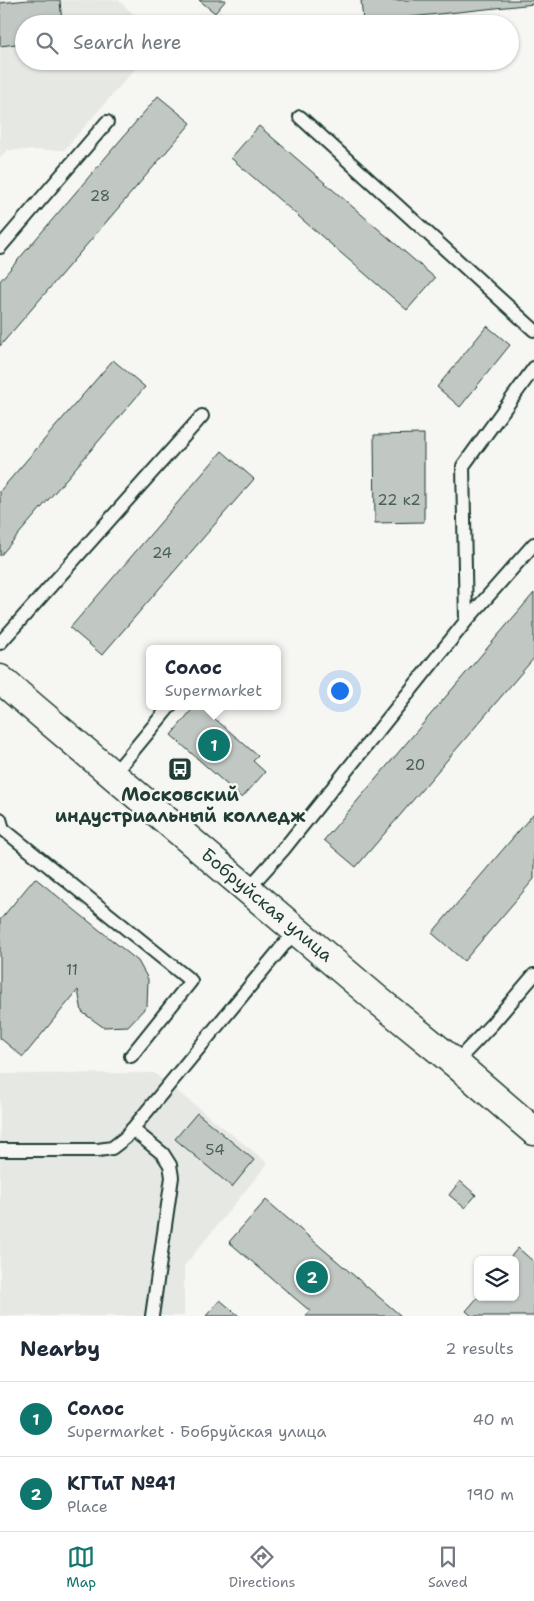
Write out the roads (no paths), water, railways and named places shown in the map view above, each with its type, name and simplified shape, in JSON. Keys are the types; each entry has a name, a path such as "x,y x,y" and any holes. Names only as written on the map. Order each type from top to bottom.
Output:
{"street":[{"name":"Бобруйская улица","path":"0,679 534,1131"}],"lane":[{"path":"300,117 534,330"},
{"path":"0,246 108,122"},
{"path":"466,621 463,466 534,368"},
{"path":"0,643 202,416"},
{"path":"248,889 283,850 466,621 534,544"},
{"path":"113,775 167,710"},
{"path":"0,819 3,829 191,981 131,1056"},
{"path":"0,1150 98,1150 112,1148 125,1138 296,930"},
{"path":"455,1063 534,975"},
{"path":"132,1129 163,1154 170,1165 172,1178 152,1316"}],"place":[{"name":"Солос","path":"214,745"},
{"name":"Московский индустриальный колледж","path":"180,769"},
{"name":"КГТиТ №41","path":"312,1277"}]}
